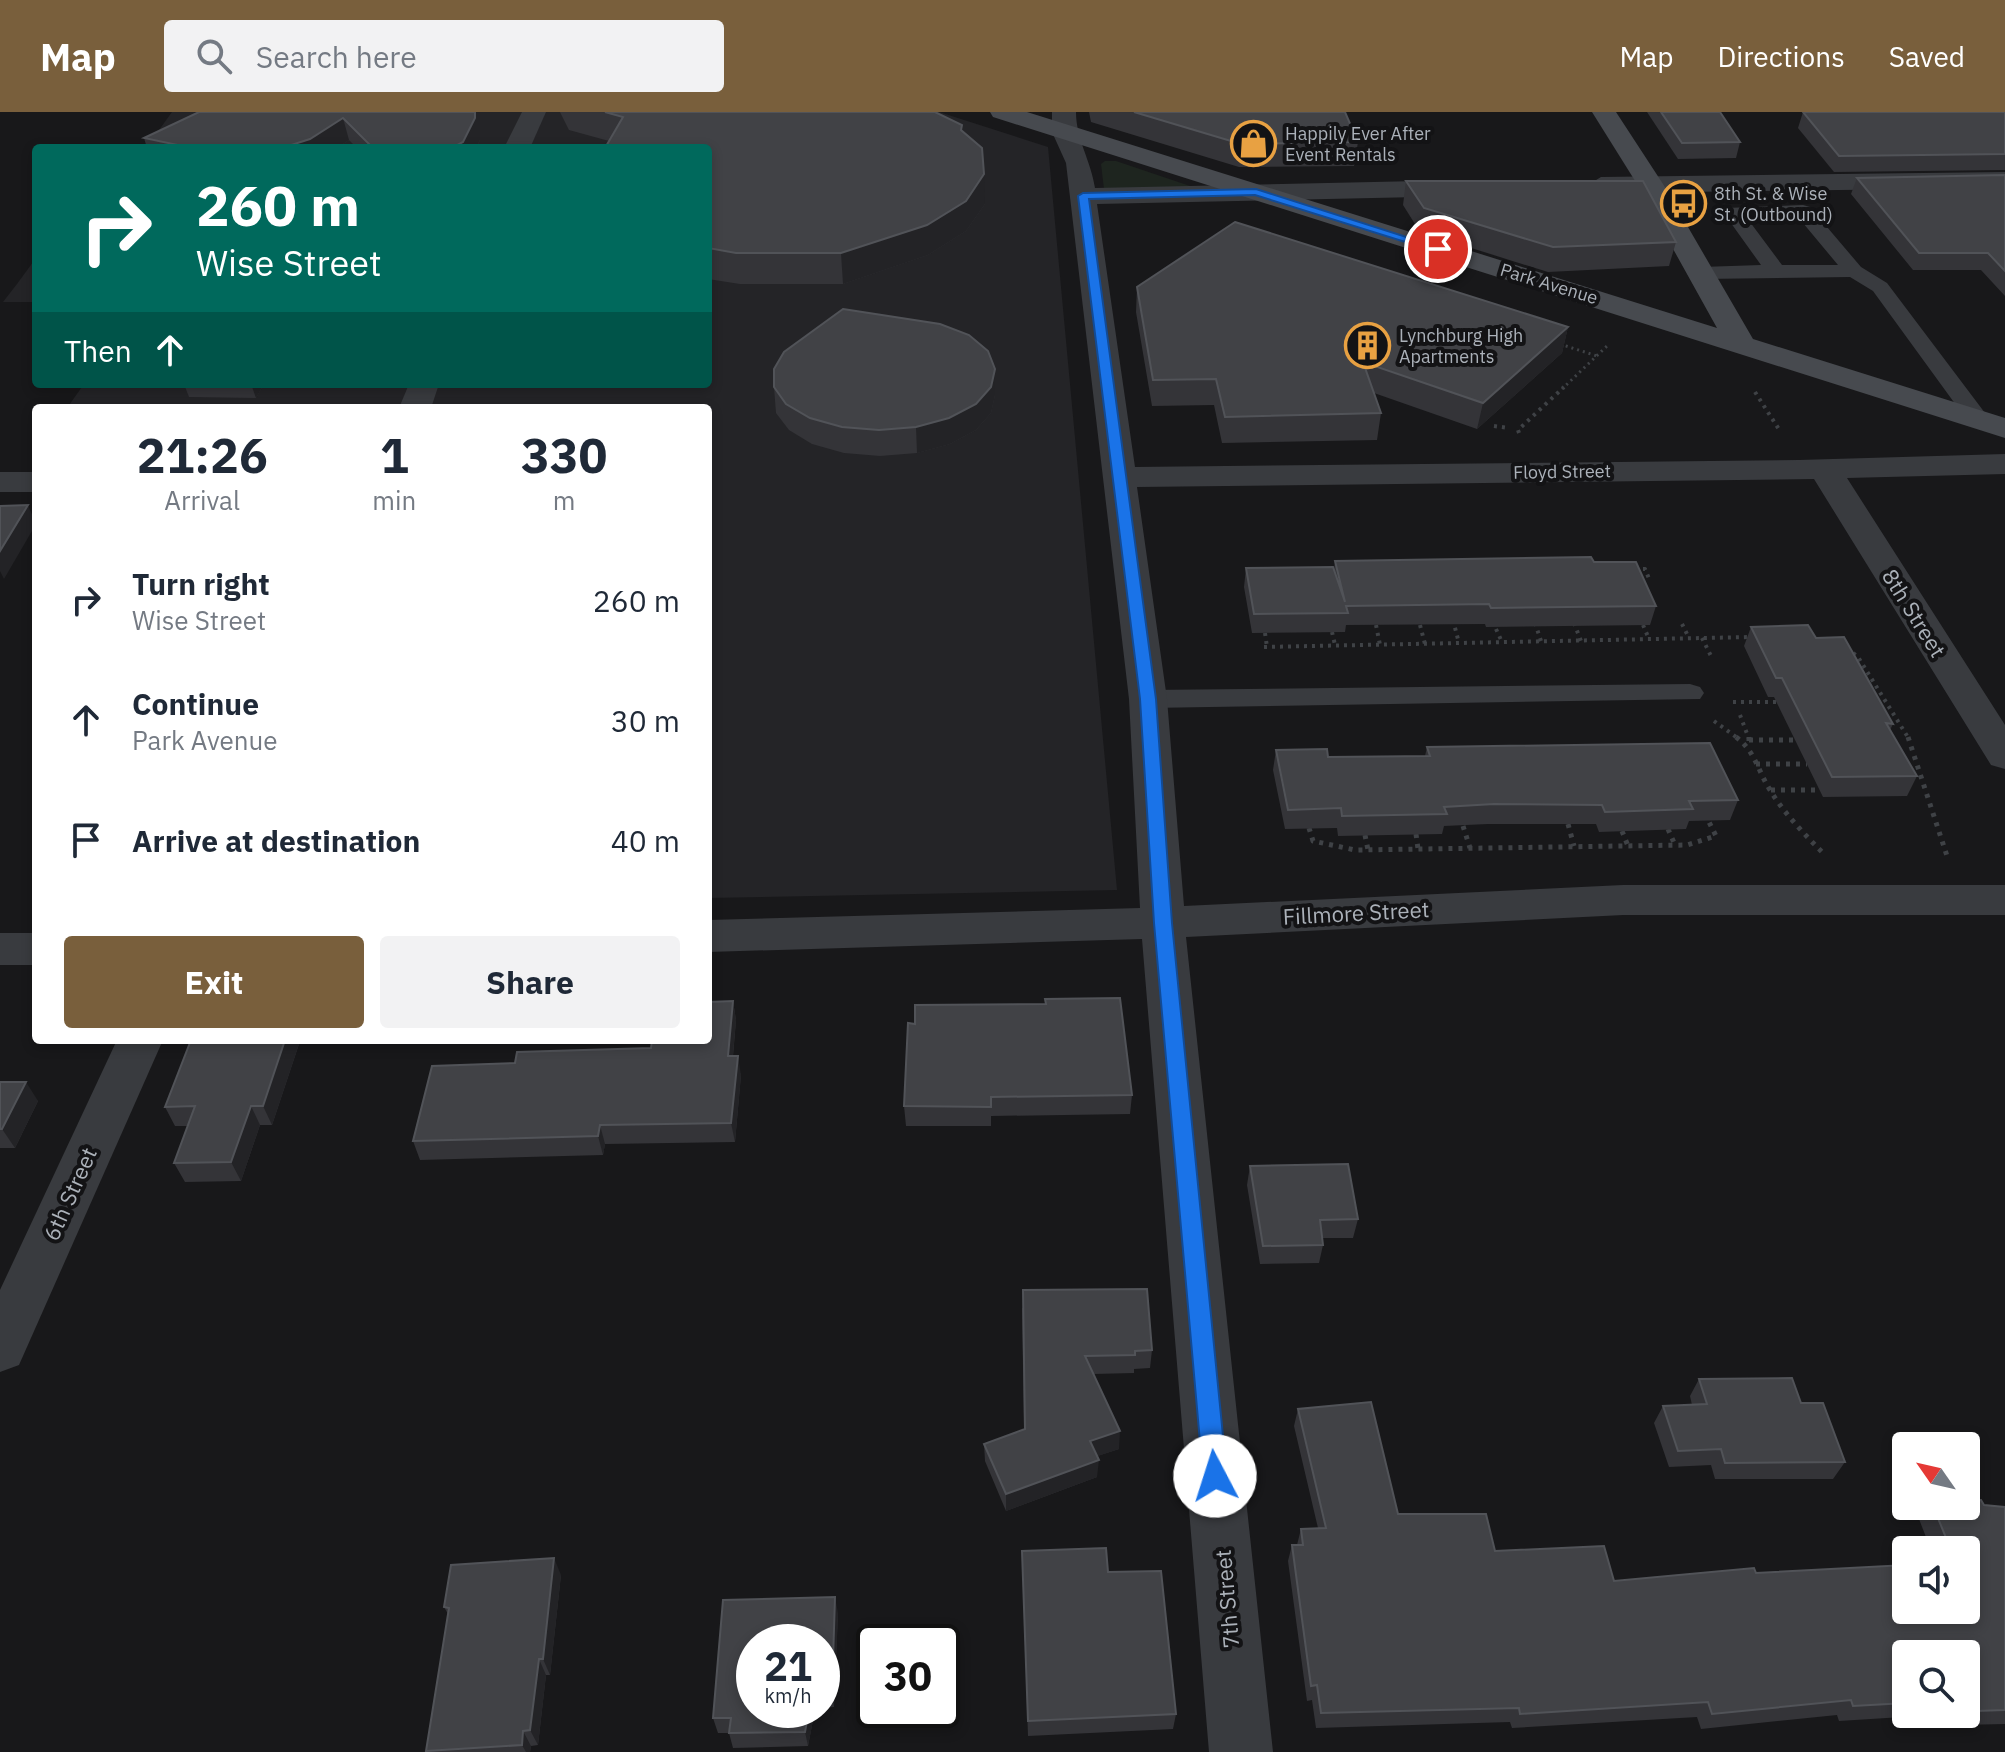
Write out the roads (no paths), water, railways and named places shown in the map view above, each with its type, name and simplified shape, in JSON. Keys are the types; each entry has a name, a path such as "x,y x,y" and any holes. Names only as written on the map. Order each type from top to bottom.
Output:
{"main road":[{"name":"Park Avenue","path":"1002,112 1064,122 1256,192 1991,423"},
{"path":"1604,112 1650,184 1741,344"}],"street":[{"path":"519,144 534,112"},
{"name":"7th Street","path":"1064,122 1078,157 1148,699 1163,923 1241,1752"},
{"path":"1582,185 2005,180"},
{"path":"1083,196 1489,187"},
{"name":"Floyd Street","path":"1120,477 2005,464"},
{"name":"8th Street","path":"1824,469 2005,756"},
{"path":"0,482 32,482"},
{"name":"Fillmore Street","path":"712,936 1163,923 1623,900 2005,900"},
{"path":"0,949 32,949"},
{"name":"6th Street","path":"0,1348 138,1044"}],"lane":[{"path":"1776,271 1733,212 1803,211 1854,271 1880,287 1991,423"},
{"path":"1701,273 1854,271"},
{"path":"1148,699 1698,704"}],"place":[{"name":"Happily Ever After Event Rentals","path":"1254,144"},
{"name":"8th St. & Wise St. (Outbound)","path":"1683,204"},
{"name":"Lynchburg High Apartments","path":"1368,346"}]}
